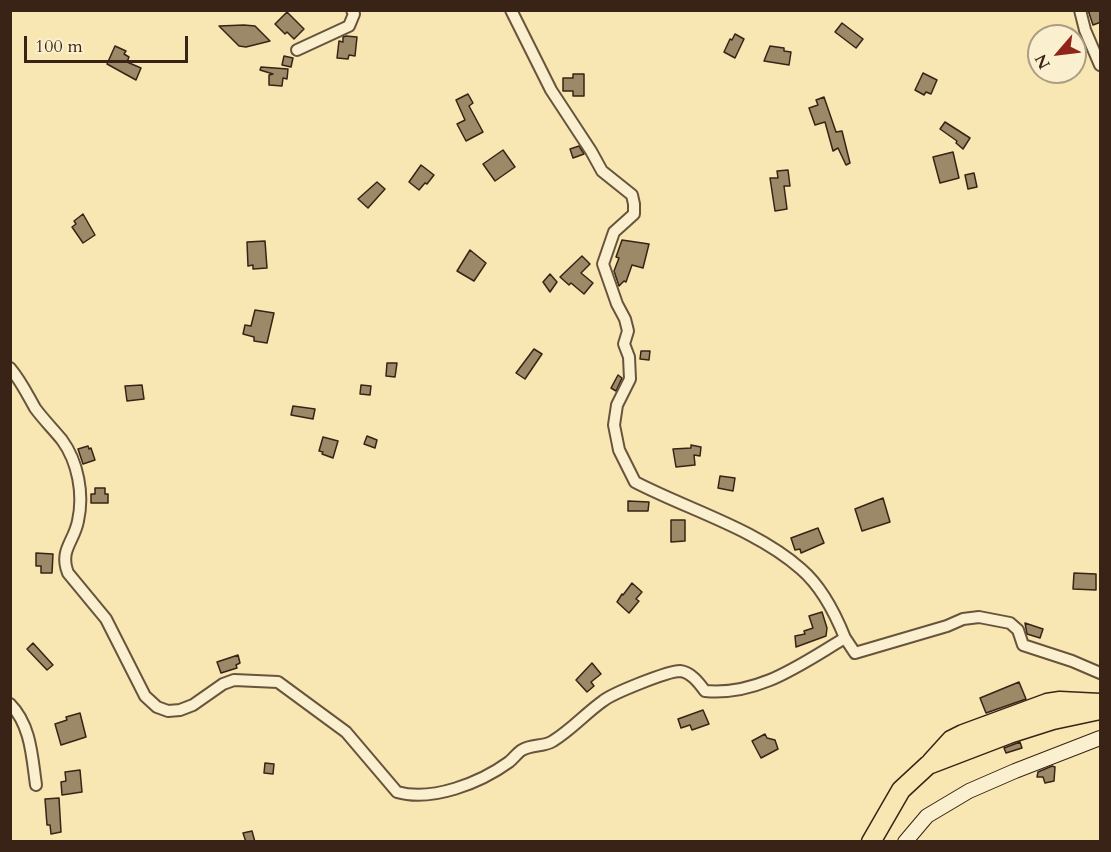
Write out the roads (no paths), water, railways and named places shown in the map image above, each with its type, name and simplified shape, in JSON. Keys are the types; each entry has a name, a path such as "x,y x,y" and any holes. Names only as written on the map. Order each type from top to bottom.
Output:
{"highway":[{"path":"871,842 902,790 951,740 987,724 1047,703 1072,701 1101,704"},
{"path":"928,765 1053,720 1101,710"}],"main road":[{"path":"905,842 927,816 969,791 1101,738"}],"street":[{"path":"297,50 349,26 354,14 352,10"},
{"path":"511,10 551,90 602,171 632,195 634,214 614,232 603,264 628,331 624,344 629,357 630,379 617,405 614,425 620,450 635,482 768,545 801,569 818,587 855,653 963,619 979,617 1010,623 1018,630 1023,645 1101,673"},
{"path":"1080,10 1085,30 1101,65"},
{"path":"10,368 36,408 64,443 73,460 80,486 78,521 67,545 65,564 68,573 106,619 145,696 157,707 168,711 180,710 193,705 234,680 278,682 346,732 397,792 407,795 441,793 476,780 510,761 519,752 534,745 547,745 605,699 660,676 680,671 693,676 705,691 732,690 764,683 784,675 845,638"},
{"path":"10,704 23,720 32,753 36,785"}]}
